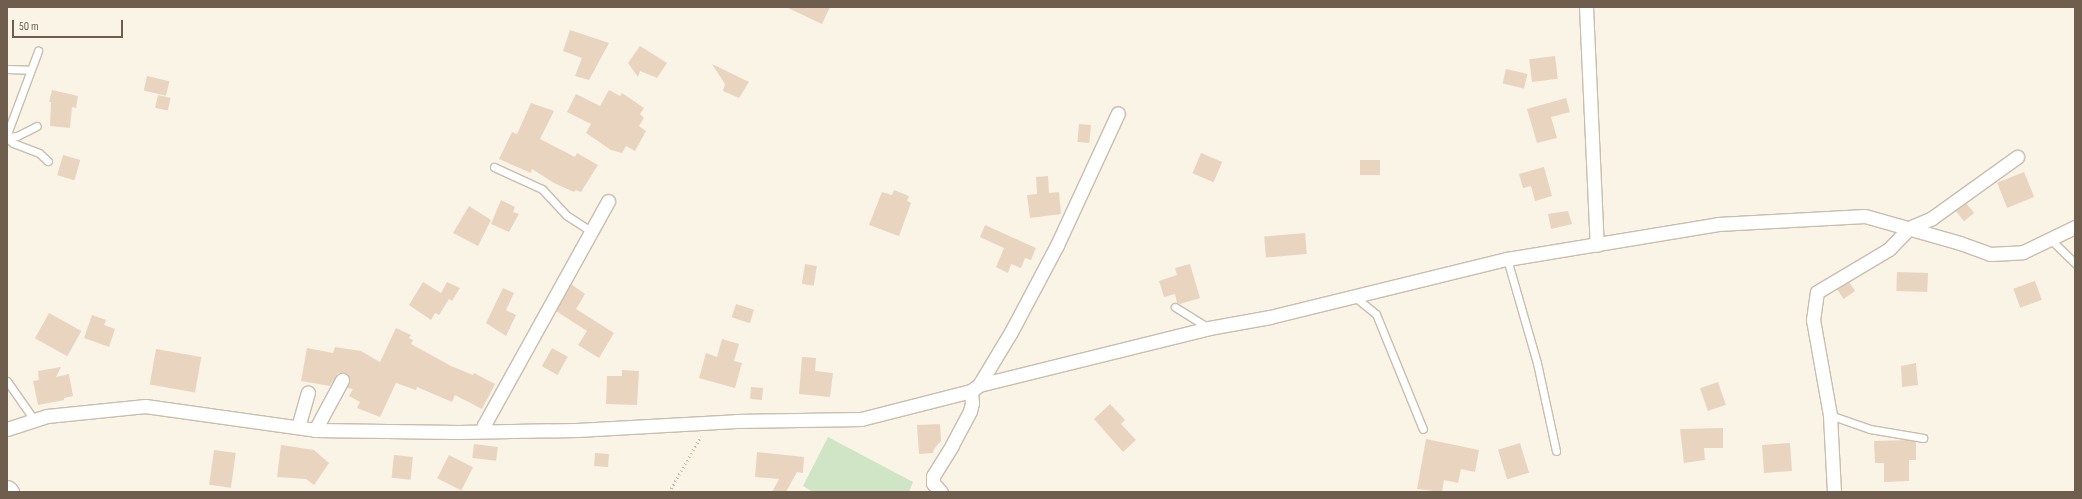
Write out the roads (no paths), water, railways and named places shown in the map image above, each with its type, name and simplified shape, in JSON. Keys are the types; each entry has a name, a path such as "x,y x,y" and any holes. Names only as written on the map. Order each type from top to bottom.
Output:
{"street":[{"path":"1586,7 1597,245"},
{"path":"941,492 933,483 933,476 970,411 975,388 1011,332 1057,245 1118,113"},
{"path":"1836,491 1830,415 1813,320 1817,292 1889,249 1909,228 1932,218 2017,157"},
{"path":"483,431 484,425 507,382 608,201"},
{"path":"7,429 47,416 145,406 315,430 577,430 709,424 736,421 861,419 1209,328 1270,317 1507,259 1718,224 1865,216 1909,228 1990,254 2023,252 2075,227"},
{"path":"315,430 342,380"},
{"path":"298,427 308,392"}],"lane":[{"path":"7,134 38,51"},
{"path":"7,69 30,70"},
{"path":"7,138 17,136 37,126"},
{"path":"7,138 13,143 39,153 48,161"},
{"path":"494,167 542,189 566,215 592,232"},
{"path":"2050,239 2075,263"},
{"path":"1507,259 1537,363 1556,451"},
{"path":"1355,297 1376,314 1423,429"},
{"path":"1175,307 1209,328"},
{"path":"7,381 35,421"},
{"path":"1830,415 1870,429 1923,438"}]}
